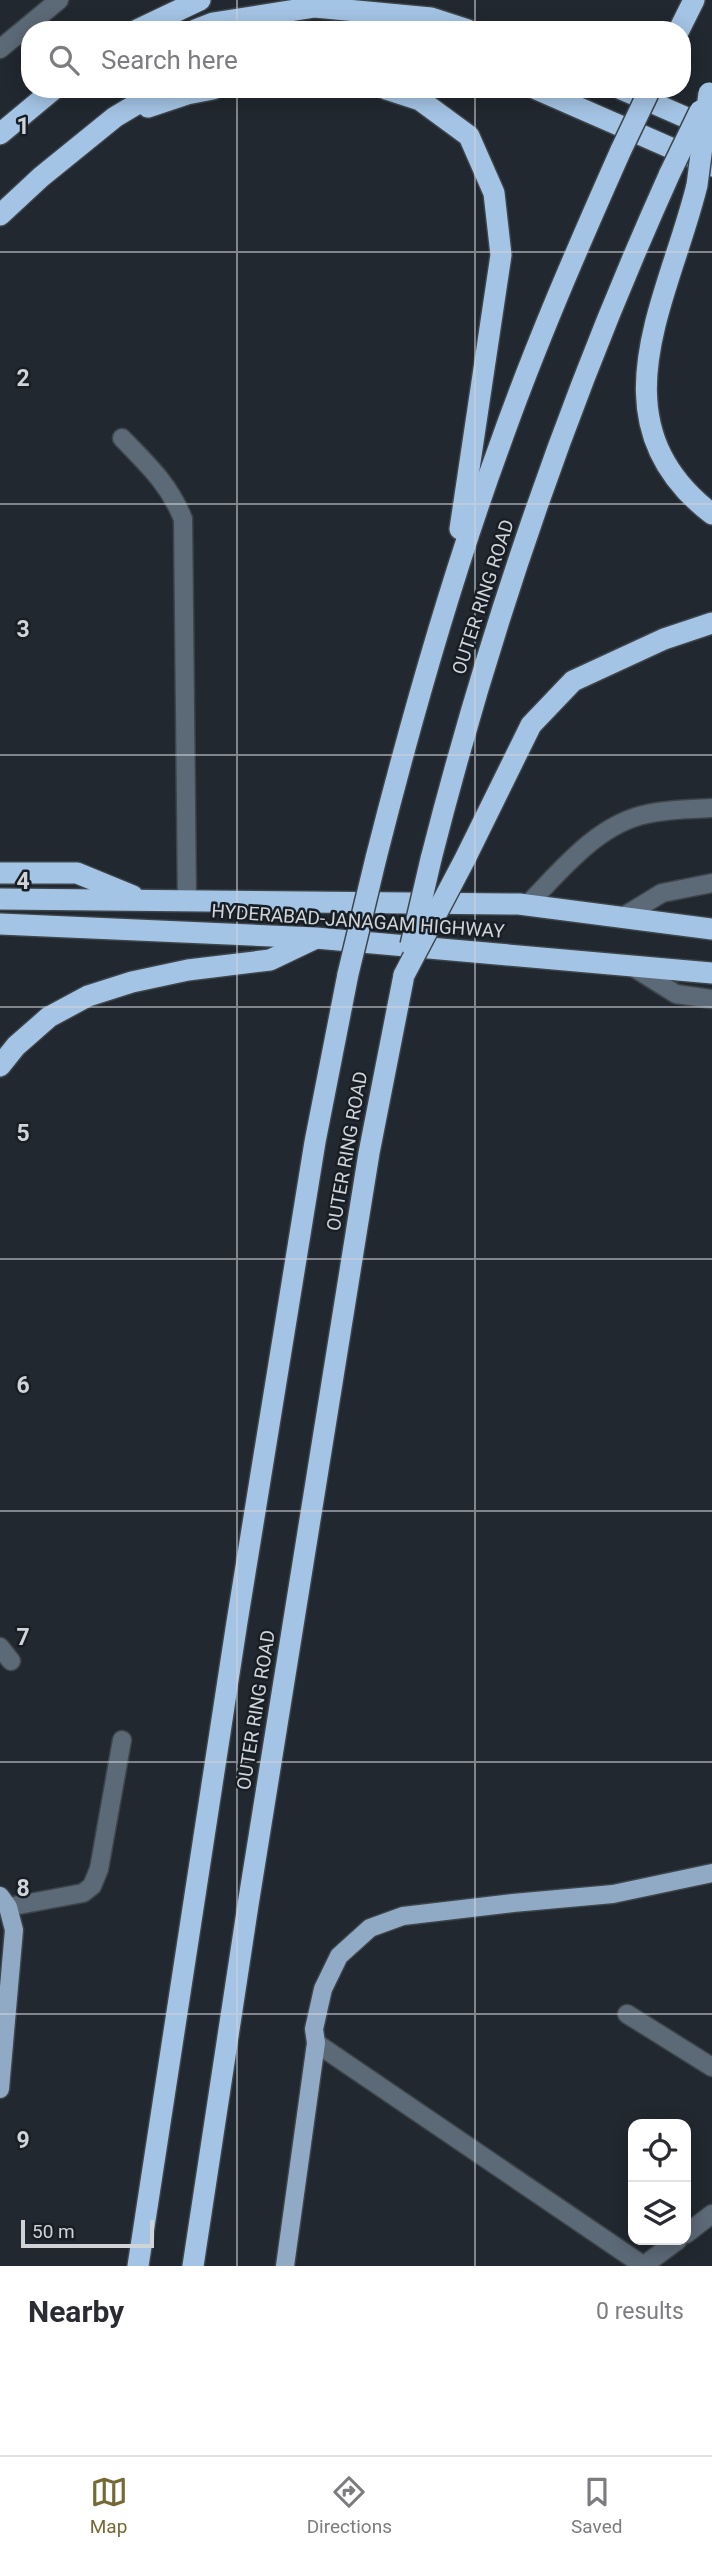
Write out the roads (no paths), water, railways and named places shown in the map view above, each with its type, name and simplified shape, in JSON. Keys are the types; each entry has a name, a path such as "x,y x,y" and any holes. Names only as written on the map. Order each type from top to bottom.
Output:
{"highway":[{"path":"156,21 200,0"},
{"path":"684,21 694,0"},
{"path":"226,21 315,7 440,21"},
{"path":"710,90 690,214 652,333 645,385 647,411 653,435 664,457 684,488 712,514"},
{"name":"OUTER RING ROAD","path":"193,2266 367,1166 404,975 431,859 483,670 548,471 608,316 670,173 710,90"},
{"path":"0,134 43,98"},
{"path":"0,215 41,177 115,117 147,98"},
{"path":"115,117 174,98"},
{"path":"414,98 468,136 494,193 501,255 452,585"},
{"path":"557,98 712,166"},
{"path":"641,98 712,129"},
{"name":"OUTER RING ROAD","path":"138,2266 241,1595 315,1142 348,974 402,754 452,585 524,378 553,305 646,98"},
{"path":"404,975 531,725 573,681 664,639 712,622"},
{"path":"0,873 77,873 144,900"},
{"name":"HYDERABAD-JANAGAM HIGHWAY","path":"0,899 527,905 712,929"},
{"name":"HYDERABAD-JANAGAM HIGHWAY","path":"0,924 316,938 712,973"},
{"path":"0,1066 16,1046 49,1017 88,996 132,982 188,970 271,960 316,938"}],"main road":[{"path":"285,2266 316,2043 314,2029 323,1989 339,1956 370,1928 403,1916 613,1894 712,1873"},
{"path":"0,2089 14,1930 4,1901"}],"street":[{"path":"34,21 59,0"},
{"path":"0,49 21,32"},
{"path":"122,438 174,496 183,519 187,901"},
{"path":"527,905 584,848 627,821 644,814 712,808"},
{"path":"621,918 662,893 712,883"},
{"path":"630,965 676,994 712,999"},
{"path":"4,1901 83,1893 92,1886 99,1870 122,1740"},
{"path":"627,2014 712,2067"},
{"path":"316,2043 643,2266 671,2245"},
{"path":"691,2230 712,2214"}]}
